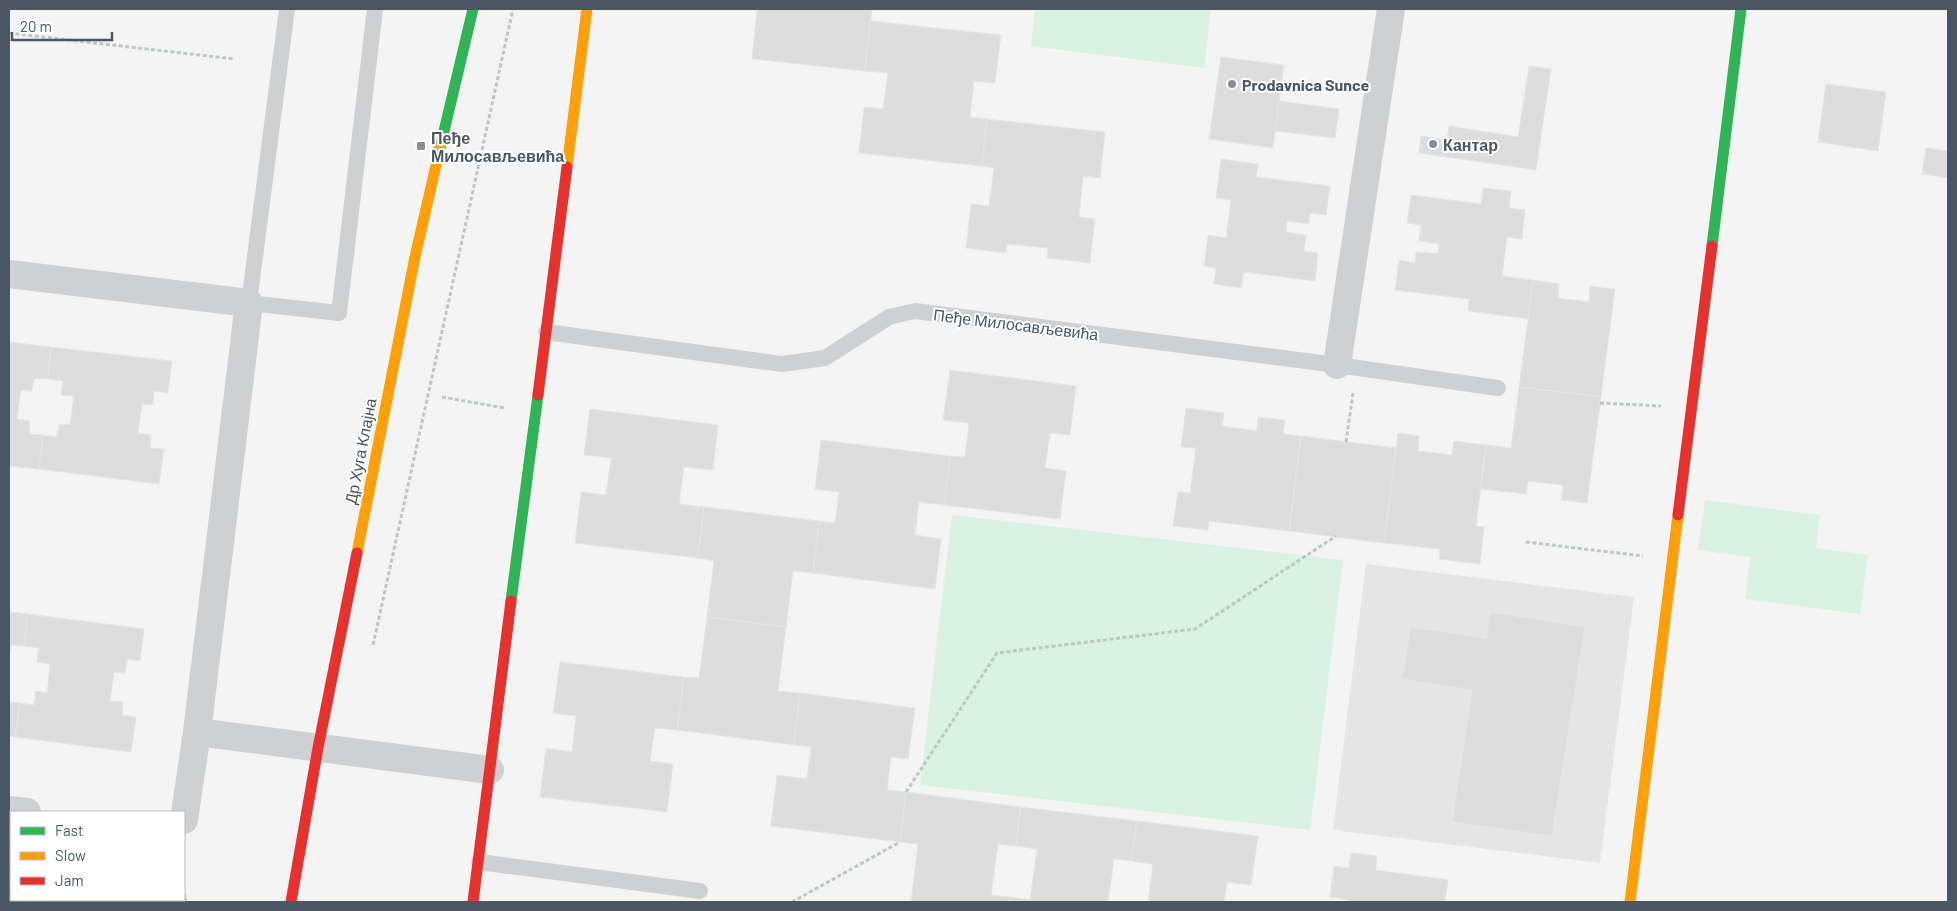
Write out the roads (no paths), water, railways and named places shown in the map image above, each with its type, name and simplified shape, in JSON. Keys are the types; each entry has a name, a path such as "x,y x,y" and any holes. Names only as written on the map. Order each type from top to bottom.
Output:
{"street":[{"name":"Др Хуга Клајна","path":"291,902 318,748 415,257 473,9"},
{"path":"473,902 587,9"},
{"path":"1347,366 1391,9"},
{"path":"1630,902 1741,9"},
{"path":"9,274 249,303 197,732 185,813"},
{"path":"197,732 490,770"}],"lane":[{"path":"287,9 249,303 339,314 375,9"},
{"name":"Пеђе Милосављевића","path":"546,332 782,364 825,358 889,317 915,310 1347,366 1498,388"},
{"path":"479,862 700,891"}],"place":[{"name":"Prodavnica Sunce","path":"1232,84"},
{"name":"Кантар","path":"1433,144"},
{"name":"Пеђе Милосављевића","path":"421,146"}]}
